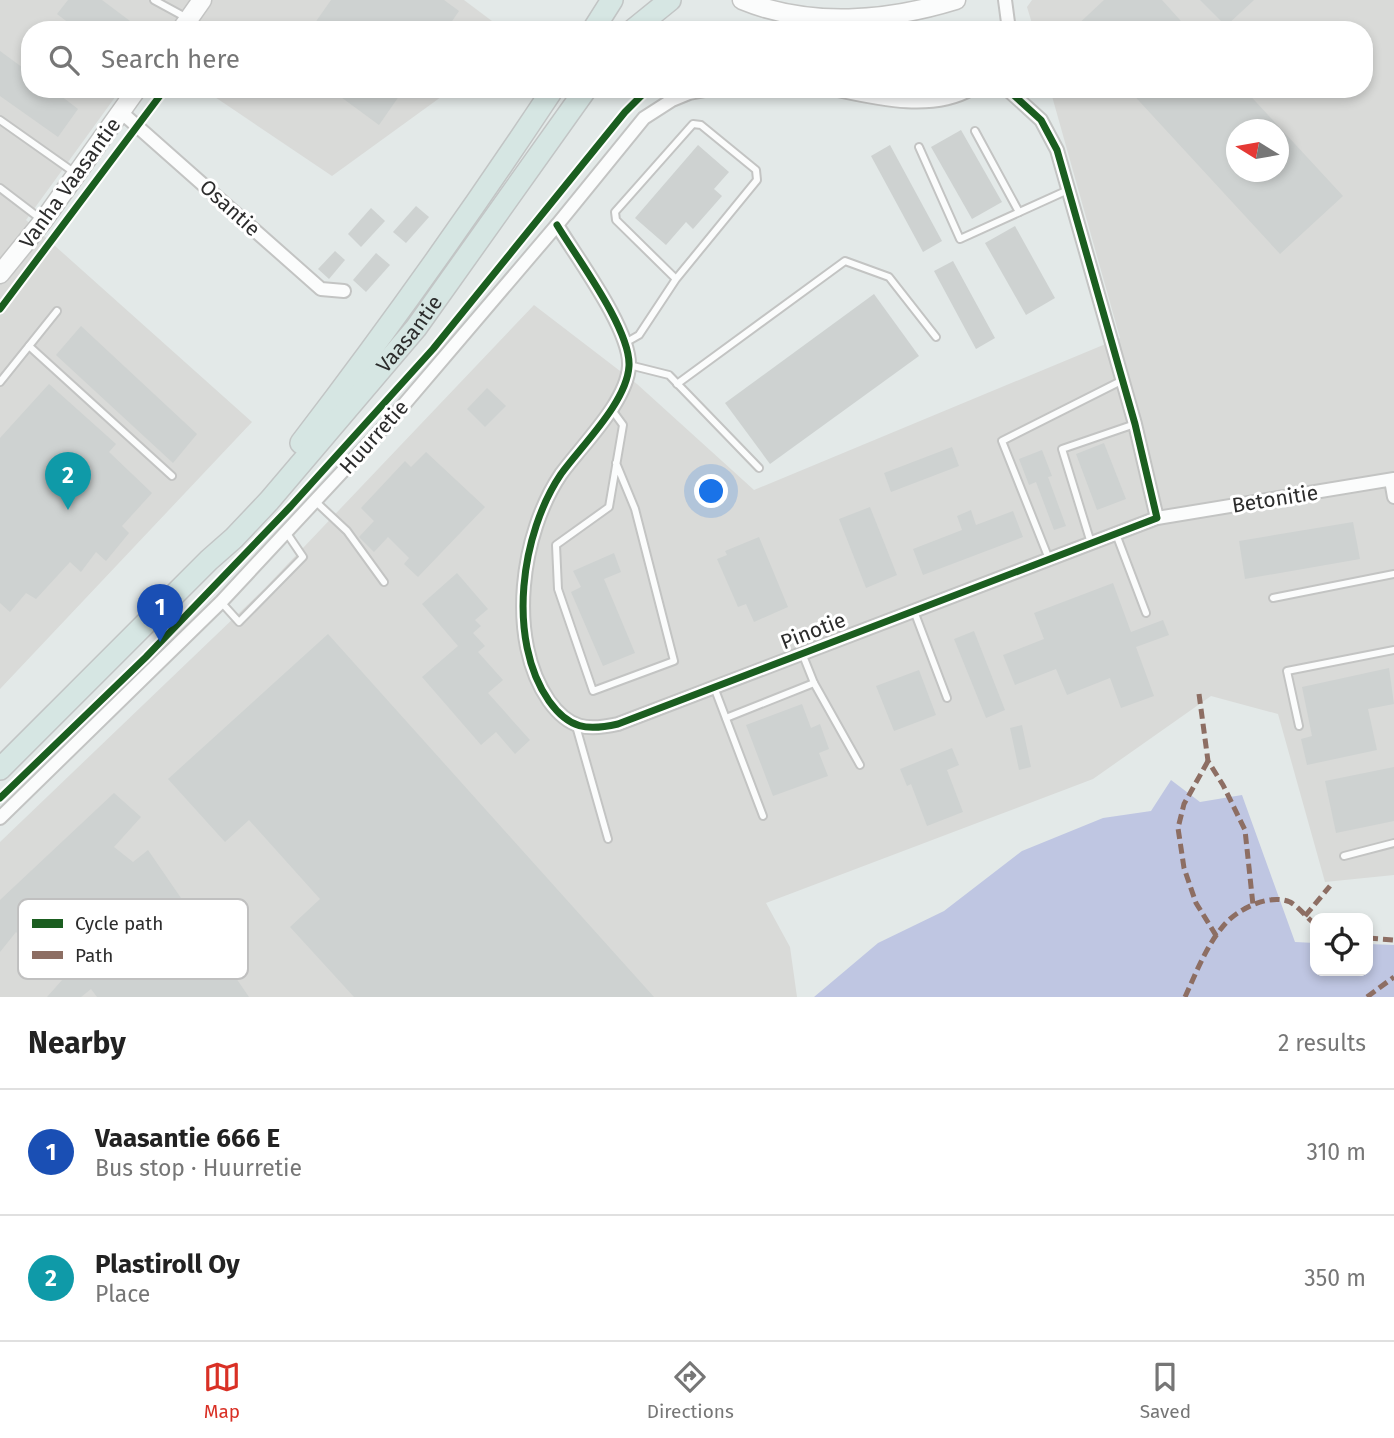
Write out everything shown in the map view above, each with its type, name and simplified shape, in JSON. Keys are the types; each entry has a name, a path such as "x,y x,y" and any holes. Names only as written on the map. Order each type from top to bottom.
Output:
{"highway":[{"path":"599,21 612,0"},
{"path":"631,21 643,0"},
{"path":"644,21 670,0"},
{"name":"Vaasantie","path":"209,560 234,523 283,466 379,341 547,98"},
{"name":"Vaasantie","path":"0,769 269,501 416,328 580,98"}],"main road":[{"path":"187,21 202,0"},
{"path":"742,0 774,10 858,19 915,11 956,0"},
{"name":"Vanha Vaasantie","path":"0,274 43,221 131,98"}],"street":[{"path":"1005,0 1008,21"},
{"name":"Huurretie","path":"0,818 221,602 421,385 645,118 677,98"},
{"path":"892,98 937,101 952,98"},
{"path":"1017,98 1041,120 1057,150 1135,424 1157,518"},
{"name":"Osantie","path":"121,112 321,289 344,291"},
{"path":"557,225 613,316 625,343 629,365 622,390 547,496 530,542 526,565 525,622 534,670 557,712 576,726"},
{"path":"1392,479 1394,497"},
{"name":"Betonitie","path":"1157,518 1392,479"},
{"name":"Pinotie","path":"576,726 598,728 618,724 1157,518"}],"lane":[{"path":"154,0 181,21"},
{"path":"0,120 77,174"},
{"path":"625,343 639,335 676,279 757,180 756,170 701,125 693,124 615,212 616,220 676,279"},
{"path":"975,131 1019,212"},
{"path":"919,147 960,239 1068,190"},
{"path":"0,188 43,221"},
{"path":"677,384 845,261 889,277 936,337"},
{"path":"0,382 57,311"},
{"path":"29,346 172,476"},
{"path":"629,365 669,375 759,468"},
{"path":"1049,559 1002,441 1121,381"},
{"path":"610,408 623,425 610,507 556,545 558,589 593,691 674,661 635,509 617,463"},
{"path":"1091,543 1062,449 1135,424"},
{"path":"315,501 347,531 384,582"},
{"path":"221,602 239,622 303,557 286,532"},
{"path":"1116,534 1146,612"},
{"path":"1273,598 1394,574"},
{"path":"914,611 947,698"},
{"path":"1299,726 1287,671 1394,650"},
{"path":"802,653 814,683 860,765"},
{"path":"726,718 814,683"},
{"path":"714,687 763,816"},
{"path":"576,726 608,839"},
{"path":"1344,856 1394,843"}],"shaded area":[{"path":"0,0 464,0 492,21 21,21 21,98 114,98 26,220 252,422 0,689"},
{"path":"1032,0 1394,0 1394,875 1325,882 1278,714 1211,696 1093,779 766,903 790,947 797,997 0,997 0,842 264,589 534,305 637,384 754,490 1120,338 1053,98 1373,98 1373,21 1031,21 1027,7"},
{"path":"216,98 440,98 332,176"},
{"path":"1171,780 1200,802 1242,795 1295,942 1310,943 1310,976 1373,976 1373,944 1394,945 1394,997 814,997 878,943 944,911 1022,851 1103,818 1151,811"}],"building":[{"path":"68,0 102,0 130,21 66,21 57,14"},
{"path":"331,0 444,0 459,11 452,21 316,21"},
{"path":"1104,0 1162,0 1181,21 1082,21"},
{"path":"1200,0 1254,0 1231,21 1221,21"},
{"path":"0,51 21,66 21,98 64,98 78,109 58,137 0,96"},
{"path":"342,98 398,98 379,125"},
{"path":"1136,98 1252,98 1272,119 1226,119 1226,182 1289,182 1289,138 1343,196 1280,254"},
{"path":"961,130 1002,202 972,219 931,147"},
{"path":"698,145 729,172 714,189 722,196 693,229 686,222 666,245 635,218"},
{"path":"890,145 942,241 923,252 871,156"},
{"path":"416,206 429,217 406,243 393,232"},
{"path":"371,208 385,221 361,247 348,234"},
{"path":"1015,226 1055,298 1026,315 985,243"},
{"path":"335,251 345,260 329,279 318,269"},
{"path":"376,253 390,265 366,292 353,280"},
{"path":"953,261 995,338 976,349 934,271"},
{"path":"874,294 919,356 770,464 725,403"},
{"path":"81,326 197,434 173,463 56,355"},
{"path":"49,384 116,444 109,452 152,493 122,526 129,533 106,561 96,552 81,572 70,562 36,599 26,593 10,612 0,603 0,438"},
{"path":"487,388 506,406 485,427 467,409"},
{"path":"1104,443 1126,499 1097,510 1076,454"},
{"path":"952,447 959,466 891,492 884,473"},
{"path":"1042,450 1052,476 1048,477 1066,526 1054,530 1036,482 1029,485 1019,459"},
{"path":"426,452 485,507 418,577 404,564 409,558 388,537 374,552 359,537 374,521 361,508 405,461 411,467"},
{"path":"870,507 897,575 866,588 839,519"},
{"path":"971,510 976,525 1013,511 1023,537 923,575 913,549 962,530 957,516"},
{"path":"1353,522 1360,559 1245,579 1239,541"},
{"path":"759,537 788,607 754,622 746,604 738,607 717,559 727,555 725,551"},
{"path":"614,553 621,572 604,579 635,653 603,666 571,592 581,587 573,571"},
{"path":"457,573 488,609 475,620 481,626 473,633 485,646 478,652 503,680 488,693 530,740 515,754 496,732 481,745 422,677 458,646 422,604"},
{"path":"1113,583 1131,632 1163,620 1169,635 1136,647 1154,696 1121,708 1110,678 1067,695 1056,669 1015,685 1003,655 1044,639 1034,613"},
{"path":"974,631 1005,710 986,718 954,639"},
{"path":"328,634 654,997 354,997 290,927 320,899 249,820 225,842 168,779"},
{"path":"1389,668 1394,704 1368,709 1377,750 1307,765 1301,739 1312,736 1302,687"},
{"path":"919,670 936,715 894,731 876,686"},
{"path":"802,704 811,728 820,724 829,749 819,753 828,776 773,796 746,725"},
{"path":"1022,725 1031,767 1019,770 1010,728"},
{"path":"952,748 959,765 947,770 963,812 927,826 911,784 907,786 900,769"},
{"path":"1394,767 1394,821 1336,833 1325,781"},
{"path":"114,793 141,817 114,847 133,862 148,850 182,899 18,899 18,934 16,932 0,952 0,900"},
{"path":"63,979 237,979 249,997 97,997 91,989 81,997 47,997"}],"marked path":[{"path":"1199,694 1208,761 1245,830 1253,905"},
{"path":"1208,761 1184,804 1178,828 1184,868 1196,903 1217,937"},
{"path":"1305,916 1330,886"},
{"path":"1185,997 1213,940 1231,918 1246,908 1264,901 1282,900 1293,904 1310,919"},
{"path":"1373,938 1394,940"},
{"path":"1367,997 1394,977"}],"cycle path":[{"path":"0,309 158,98"},
{"path":"0,798 146,657 291,506 433,349 639,98"},
{"path":"557,225 612,314 627,351 629,366 626,380 612,408 561,474 547,498 528,555 523,617 527,648 536,676 549,701 571,722 579,726 597,727 618,724 1157,518 1135,424 1057,150 1041,120 1017,98"}],"place":[{"name":"Plastiroll Oy","path":"68,510"},
{"name":"Vaasantie 666 E","path":"160,642"}]}
